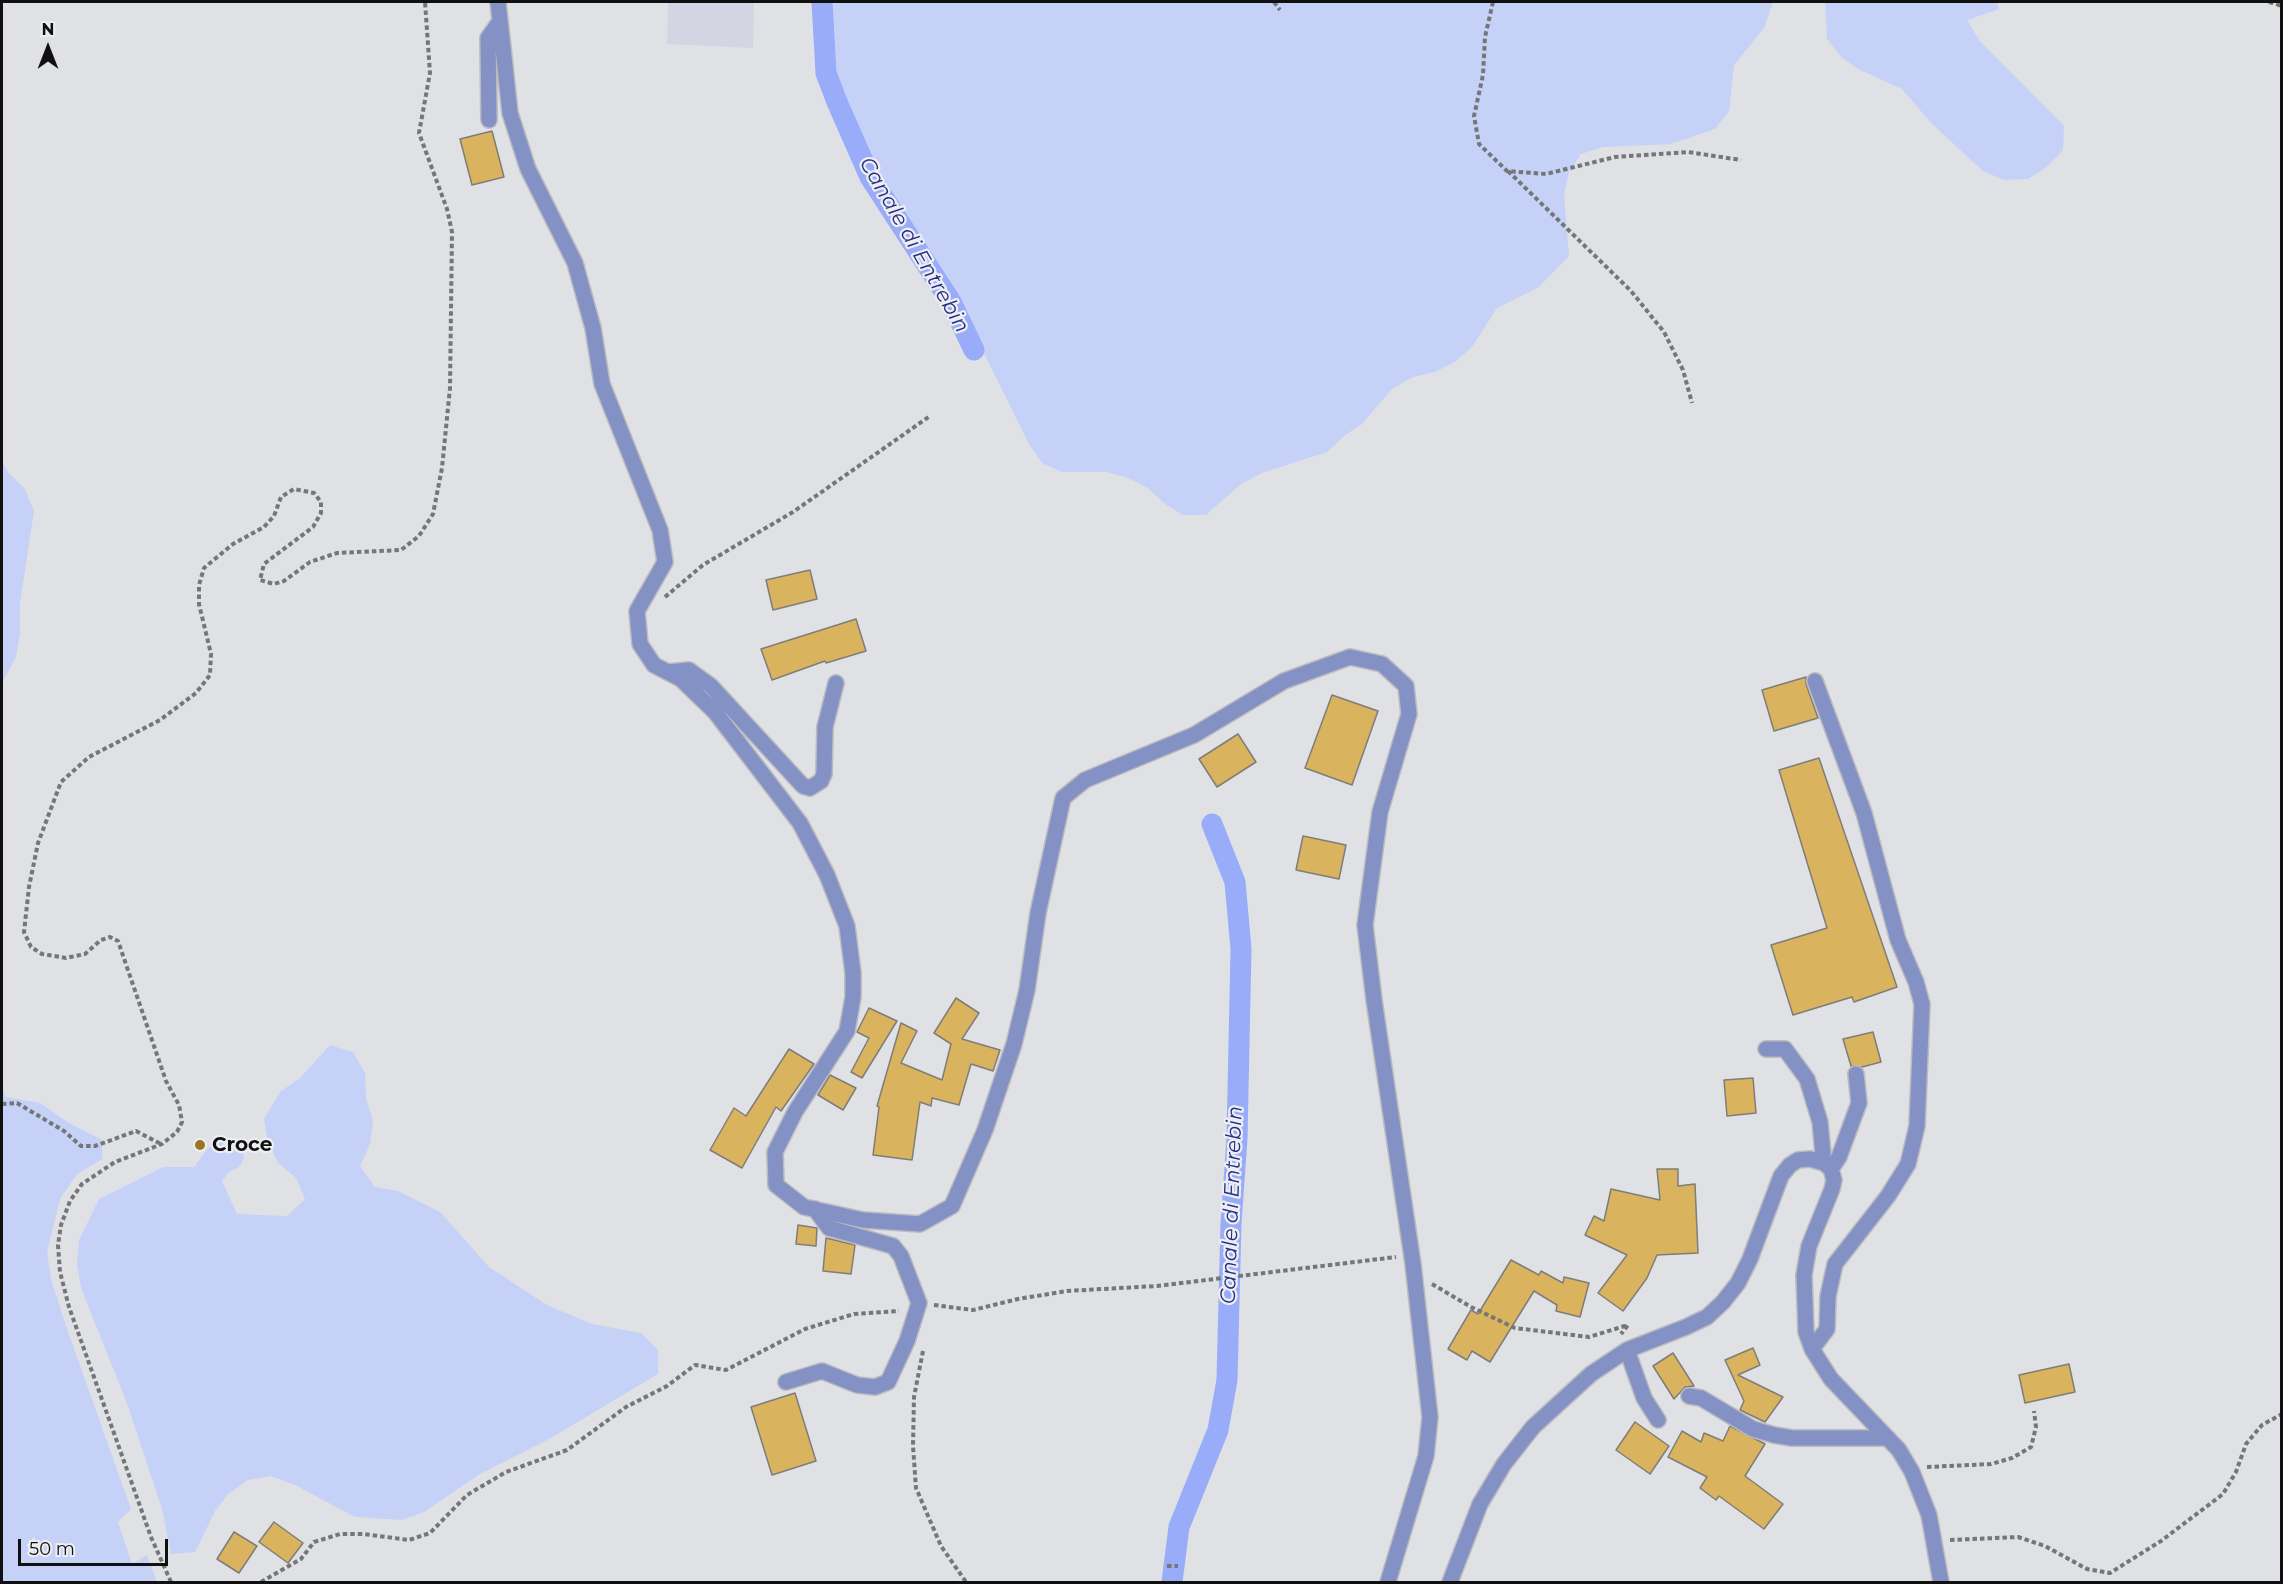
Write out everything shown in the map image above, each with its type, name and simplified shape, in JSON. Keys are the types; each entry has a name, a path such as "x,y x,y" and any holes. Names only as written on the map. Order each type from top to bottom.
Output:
{"street":[{"path":"498,2 510,113 528,169 574,263 593,328 602,384 660,530 665,562 637,611 640,644 654,665 681,679 715,712 800,823 827,875 847,926 853,973 853,997 847,1031 795,1112 775,1152 776,1185 804,1207 863,1220 920,1224 952,1206 985,1130 1014,1044 1027,990 1038,913 1063,798 1085,780 1194,735 1284,681 1350,657 1382,664 1406,686 1408,714 1380,812 1365,925 1413,1264 1429,1426 1426,1456 1388,1582"},
{"path":"489,120 488,38 500,21"},
{"path":"668,672 689,670 711,686 803,786 810,788 821,781 824,774 825,727 836,683"},
{"path":"1812,1349 1827,1329 1828,1296 1835,1264 1888,1196 1908,1164 1917,1126 1922,1004 1916,982 1898,940 1864,813 1815,681"},
{"path":"1766,1049 1785,1049 1808,1079 1820,1122 1824,1165 1832,1189 1809,1246 1804,1275 1804,1319 1812,1349 1831,1379 1888,1438 1912,1472 1929,1515 1941,1582"},
{"path":"1450,1582 1480,1504 1504,1464 1533,1427 1591,1374 1627,1350 1707,1317 1723,1302 1750,1259 1781,1176 1790,1165 1798,1160 1824,1165 1839,1157 1859,1103 1857,1074"},
{"path":"786,1382 822,1371 857,1385 874,1387 888,1382 907,1341 919,1303 901,1256 893,1246 829,1228 815,1209"},
{"path":"1627,1350 1644,1398 1658,1420"},
{"path":"1689,1396 1701,1398 1753,1429 1774,1435 1792,1438 1888,1438"}],"path":[{"path":"171,1582 151,1537 69,1307 60,1272 58,1245 70,1201 82,1184 115,1162 162,1144 177,1132 182,1122 179,1105 166,1081 118,941 110,937 101,940 85,954 66,958 42,954 31,947 24,932 29,887 38,843 61,782 89,757 160,720 196,693 210,675 211,654 199,604 199,585 204,568 233,544 264,527 274,516 281,497 294,489 314,493 321,502 321,513 313,527 264,564 260,580 274,584 284,581 310,562 337,553 400,550 419,536 433,514 442,468 450,388 452,232 447,209 419,133 430,73 425,2"},
{"path":"1274,2 1280,10"},
{"path":"1493,2 1485,37 1483,75 1474,116 1479,144 1631,291 1664,332 1683,370 1692,403"},
{"path":"2269,2 2282,6"},
{"path":"1508,171 1546,174 1615,157 1688,152 1741,160"},
{"path":"637,611 670,595 703,565 793,512 930,416"},
{"path":"2,1104 16,1103 64,1131 81,1146 95,1146 136,1131 162,1144"},
{"path":"261,1582 301,1559 314,1542 340,1534 364,1534 409,1540 430,1533 467,1495 506,1472 567,1450 626,1407 667,1386 695,1365 726,1370 805,1329 854,1314 911,1308 919,1303 973,1310 1018,1299 1068,1291 1157,1286 1385,1256 1398,1257 1413,1264 1436,1288 1515,1328 1589,1337 1628,1325 1615,1339"},
{"path":"923,1344 914,1397 913,1446 916,1488 941,1546 966,1582"},
{"path":"1912,1472 1925,1467 1991,1464 2012,1458 2031,1447 2036,1427 2034,1411"},
{"path":"1934,1542 1974,1537 2018,1537 2045,1546 2087,1569 2110,1573 2161,1541 2223,1494 2236,1472 2246,1444 2262,1425 2282,1414"},
{"path":"1167,1566 1178,1566"}],"shaded area":[{"path":"668,2 754,2 753,48 667,44"},
{"path":"828,2 1773,2 1764,28 1734,65 1729,111 1715,129 1671,144 1603,147 1581,154 1569,172 1564,196 1569,256 1539,287 1497,308 1472,347 1455,362 1435,372 1413,377 1392,389 1362,424 1344,436 1327,452 1262,473 1241,484 1206,515 1183,515 1165,504 1148,488 1128,478 1107,472 1062,472 1042,463 1029,444 964,313 901,217 845,106 832,75 827,48"},
{"path":"1825,2 1997,2 1999,9 1967,20 1979,40 2064,126 2063,150 2048,166 2028,179 2004,180 1983,171 1932,124 1902,89 1860,70 1842,58 1827,39"},
{"path":"2,461 8,472 25,489 34,511 20,603 20,634 16,657 2,683"},
{"path":"330,1045 353,1052 365,1073 366,1098 373,1121 370,1144 360,1166 375,1187 398,1191 440,1212 489,1267 547,1305 592,1324 641,1333 658,1350 658,1374 551,1438 480,1474 424,1512 402,1520 355,1517 295,1485 271,1476 248,1480 228,1494 215,1511 195,1552 171,1554 162,1509 128,1406 81,1288 77,1264 79,1240 99,1199 163,1167 194,1167 208,1148 225,1140 242,1148 244,1158 239,1167 229,1172 222,1181 237,1214 287,1216 305,1199 296,1178 278,1163 268,1142 264,1119 280,1092 300,1078"},
{"path":"2,1082 5,1097 40,1103 69,1123 102,1140 102,1159 77,1174 60,1199 47,1252 51,1279 66,1326 131,1509 118,1522 132,1564 147,1555 157,1582 2,1582"}],"building":[{"path":"492,131 504,177 472,185 460,139"},
{"path":"810,570 817,599 773,610 766,580"},
{"path":"856,619 866,651 826,663 825,661 772,680 761,649"},
{"path":"1806,677 1806,684 1818,718 1774,731 1762,690"},
{"path":"1332,695 1378,711 1352,785 1305,768"},
{"path":"1238,734 1256,762 1217,787 1199,759"},
{"path":"1819,758 1897,987 1854,1002 1852,997 1793,1015 1771,945 1827,928 1779,770"},
{"path":"1303,836 1346,845 1339,879 1296,870"},
{"path":"956,998 979,1013 962,1039 1000,1050 993,1071 971,1064 959,1105 932,1098 931,1106 920,1102 912,1160 873,1155 879,1107 877,1106 901,1023 917,1031 901,1063 942,1080 951,1044 934,1033"},
{"path":"869,1008 897,1021 862,1078 851,1072 869,1038 857,1032"},
{"path":"1873,1032 1881,1062 1862,1067 1851,1066 1843,1039"},
{"path":"789,1049 814,1064 781,1111 776,1107 742,1168 710,1150 734,1108 746,1116"},
{"path":"830,1075 856,1088 843,1110 818,1095"},
{"path":"1753,1078 1756,1113 1727,1116 1724,1080"},
{"path":"1657,1169 1678,1169 1678,1186 1695,1184 1698,1253 1657,1255 1647,1278 1623,1311 1598,1293 1627,1255 1585,1235 1594,1216 1604,1221 1611,1189 1660,1200"},
{"path":"798,1225 817,1228 816,1246 796,1244"},
{"path":"826,1238 855,1245 851,1274 823,1271"},
{"path":"1511,1260 1539,1275 1541,1271 1563,1283 1564,1277 1589,1283 1580,1317 1556,1311 1557,1305 1534,1291 1490,1362 1472,1351 1467,1360 1448,1349 1471,1310 1478,1314"},
{"path":"1753,1348 1760,1365 1738,1375 1783,1397 1765,1422 1740,1410 1744,1401 1725,1360"},
{"path":"1673,1353 1694,1386 1685,1387 1674,1399 1653,1366"},
{"path":"2069,1364 2075,1392 2025,1403 2019,1375"},
{"path":"795,1393 816,1461 772,1475 751,1407"},
{"path":"1635,1422 1669,1446 1650,1474 1616,1450"},
{"path":"1730,1426 1765,1444 1745,1476 1783,1504 1764,1529 1719,1496 1716,1500 1700,1488 1707,1477 1668,1457 1682,1431 1701,1442 1704,1433 1723,1441"},
{"path":"274,1522 303,1543 288,1563 259,1542"},
{"path":"234,1532 257,1546 239,1573 217,1559"}],"waterway":[{"name":"Canale di Entrebin","path":"822,2 826,73 837,102 870,177 951,302 974,350"},
{"name":"Canale di Entrebin","path":"1172,1582 1179,1527 1218,1430 1227,1380 1231,1223 1237,1139 1241,949 1235,882 1212,824"}],"place":[{"name":"Croce","path":"200,1145"}]}
